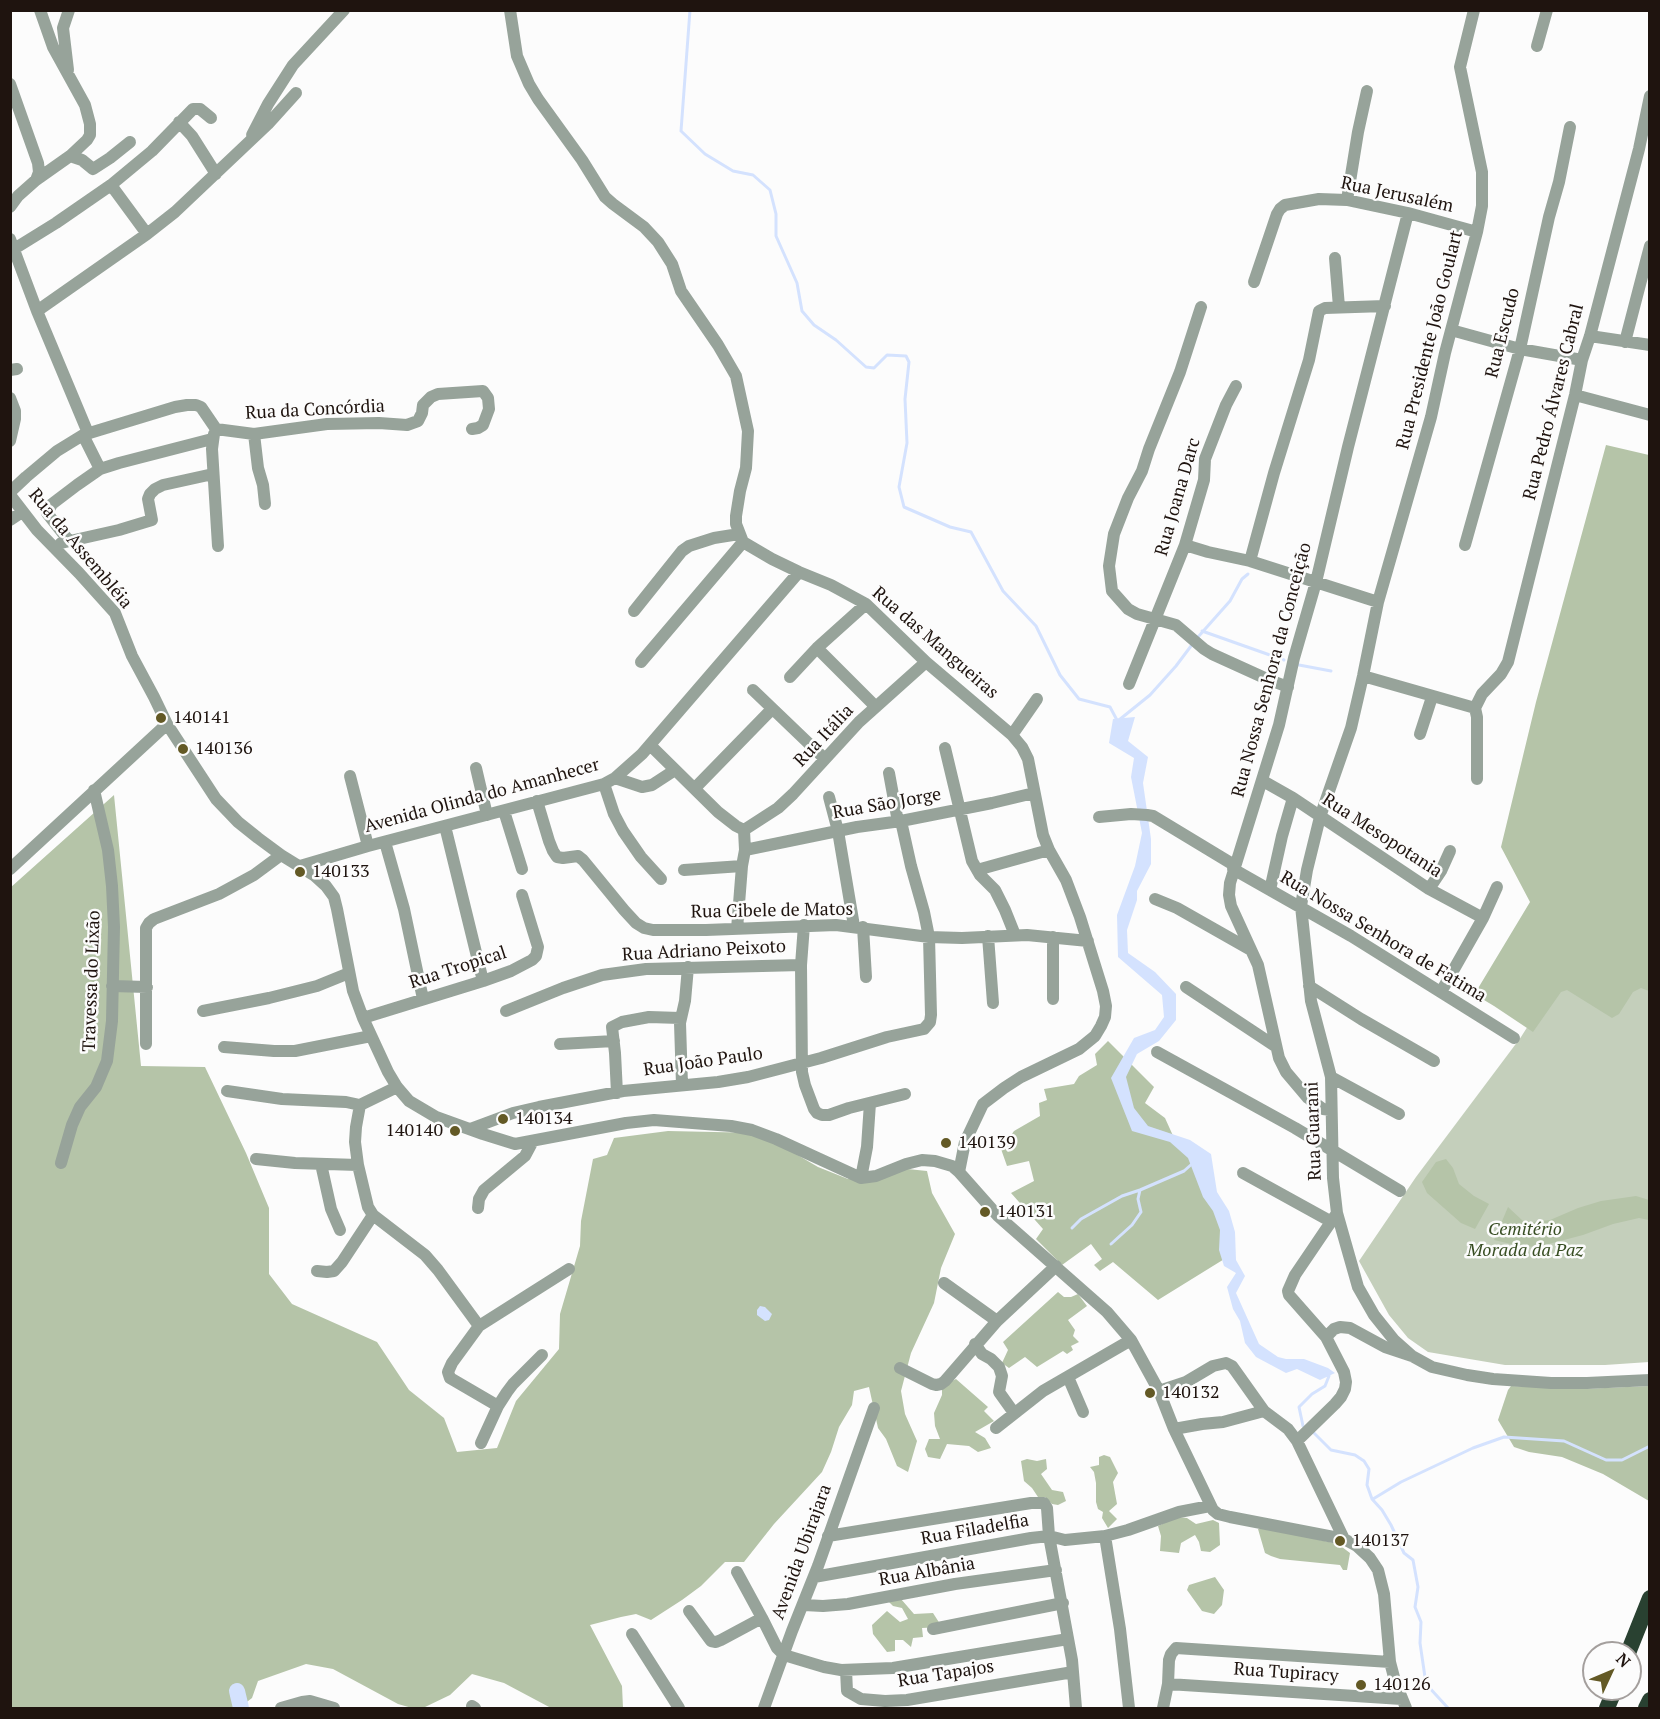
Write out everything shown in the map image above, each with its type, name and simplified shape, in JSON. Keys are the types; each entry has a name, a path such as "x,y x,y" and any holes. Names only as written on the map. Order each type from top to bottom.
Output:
{"highway":[{"path":"1633,1641 1650,1598"},
{"path":"1646,1708 1650,1700"}],"street":[{"path":"10,207 18,196 70,156 87,141 90,135 90,124 84,105 53,47 40,10"},
{"path":"69,10 63,28 69,77"},
{"path":"247,144 268,104 293,65 344,10"},
{"path":"510,10 517,56 529,84 605,197 644,227 658,242 672,264 681,291 724,354 736,376 748,431 746,468 737,506 736,524 741,538"},
{"name":"Rua Presidente João Goulart","path":"1320,817 1351,728 1378,602 1431,417 1482,206 1482,172 1460,67 1474,10"},
{"path":"1537,46 1547,10"},
{"path":"10,84 38,163 39,172 36,180"},
{"path":"1347,200 1367,91"},
{"path":"37,311 175,212 268,124 296,93"},
{"name":"Rua Pedro Álvares Cabral","path":"1475,708 1482,694 1501,674 1508,662 1650,96"},
{"path":"100,470 12,244 56,224 111,185 152,151 193,109 200,109 211,118"},
{"path":"179,122 192,136 216,174"},
{"name":"Rua Escudo","path":"1465,545 1520,348 1570,127"},
{"path":"70,156 82,160 93,169 130,142"},
{"path":"111,185 147,234"},
{"name":"Rua Jerusalém","path":"1254,282 1277,214 1282,207 1319,199 1347,200 1408,213 1477,232"},
{"name":"Rua Nossa Senhora da Conceição","path":"1331,1110 1317,1106 1286,1072 1275,1046 1258,965 1231,906 1229,895 1234,867 1263,781 1288,687 1293,658 1316,582 1408,213"},
{"path":"1625,342 1647,265 1650,246"},
{"path":"1335,258 1339,307"},
{"path":"1250,561 1311,352 1317,316 1321,309 1385,306"},
{"path":"1201,307 1180,372 1142,471 1128,498 1114,534 1109,566 1112,591 1128,609 1137,614 1176,625 1212,654 1288,687"},
{"path":"1451,330 1520,348 1582,360"},
{"path":"1590,336 1650,345"},
{"name":"Rua Joana Darc","path":"1129,684 1185,545 1202,492 1206,459 1226,405 1236,386"},
{"name":"Rua da Concórdia","path":"214,434 254,434 327,424 407,425 418,421 423,405 431,397 438,394 483,391 488,398 489,410 483,425 472,429"},
{"path":"1575,395 1650,415"},
{"path":"10,398 15,411 15,419 10,441"},
{"path":"10,493 57,451 86,434 188,405 196,405 201,407 214,434 213,474 218,546"},
{"path":"69,541 47,513 61,497 100,470 214,434"},
{"path":"254,434 265,504"},
{"path":"51,545 152,520 148,499 155,489 163,485 213,474"},
{"name":"Rua da Assembléia","path":"10,493 37,530 80,573 115,613 132,656 167,724 216,799 238,822 280,855 315,876 334,897 353,991 363,1018 397,1087 410,1101 422,1109 470,1129 515,1144 654,1120 731,1126 752,1130 776,1139 861,1178"},
{"path":"10,520 22,512"},
{"path":"634,611 682,551 689,546 714,538 741,538"},
{"path":"641,662 741,538"},
{"name":"Rua das Mangueiras","path":"741,538 772,559 831,585 866,604 926,662 1011,735 1022,747 1028,759 1043,835 1072,895 1088,941 1103,991 1106,1006 1105,1017 1095,1036 1079,1048 1022,1077 983,1104 965,1142 959,1172"},
{"path":"1185,545 1250,561 1378,602"},
{"name":"Avenida Olinda do Amanhecer","path":"300,866 609,781 650,745 799,572"},
{"path":"790,677 866,604"},
{"path":"818,648 876,706"},
{"name":"Rua Itália","path":"744,830 778,808 876,706 926,662"},
{"path":"1363,676 1475,708 1477,779"},
{"path":"753,690 825,759"},
{"path":"1420,734 1432,696"},
{"path":"1011,735 1037,699"},
{"path":"694,788 772,708"},
{"path":"10,869 16,856 167,724"},
{"path":"650,745 729,822 744,830 746,850 742,866 737,929"},
{"path":"945,748 972,861 999,898 1015,935"},
{"path":"476,768 487,815"},
{"path":"661,879 641,857 623,831 614,814 609,781 642,787 652,785 675,770"},
{"path":"889,773 929,937"},
{"path":"350,776 368,846"},
{"name":"Rua Mesopotania","path":"1263,781 1293,798 1429,889 1483,918"},
{"name":"Travessa do Lixão","path":"61,1163 76,1115 96,1087 107,1061 112,1021 114,918 112,886 108,850 94,790"},
{"name":"Rua São Jorge","path":"746,850 838,831 900,822 1034,793"},
{"path":"829,798 858,927 866,976"},
{"path":"1270,890 1293,798"},
{"name":"Rua Cibele de Matos","path":"537,801 549,841 557,857 578,856 584,860 636,923 644,928 737,929 804,925 858,927 929,937 1015,935 1088,941"},
{"path":"504,811 522,869"},
{"name":"Rua Nossa Senhora de Fatima","path":"1099,817 1131,814 1153,816 1514,1038"},
{"name":"Rua Guarani","path":"1320,817 1306,870 1301,906 1314,1017 1331,1077 1334,1217 1358,1287 1374,1315 1394,1340 1412,1356"},
{"path":"445,826 483,981"},
{"path":"385,842 404,909 423,999"},
{"path":"977,870 1049,850"},
{"path":"1429,889 1450,851"},
{"path":"146,1044 146,928 149,923 219,894 254,875 280,855"},
{"path":"684,870 742,866"},
{"path":"1441,992 1483,918 1497,886"},
{"name":"Rua Tropical","path":"363,1018 483,981 525,965 536,956 538,951 522,895"},
{"path":"1155,899 1177,908 1251,950"},
{"path":"804,925 801,965 802,1063 805,1085 817,1113 829,1116 849,1108 906,1094"},
{"path":"988,936 993,1003"},
{"name":"Rua João Paulo","path":"470,1129 513,1113 617,1093 748,1077 821,1058 886,1037 924,1029 930,1022 931,1015 929,937"},
{"path":"1053,937 1053,999"},
{"name":"Rua Adriano Peixoto","path":"506,1011 602,975 646,969 801,965"},
{"path":"682,1085 680,1018 685,1001 688,967"},
{"path":"203,1011 307,989 349,972"},
{"path":"112,986 147,987"},
{"path":"1309,986 1434,1061"},
{"path":"1186,987 1275,1046"},
{"path":"617,1093 612,1027 615,1024 656,1016 680,1018"},
{"path":"224,1047 274,1052 295,1051 370,1036"},
{"path":"560,1044 614,1041"},
{"path":"1157,1052 1275,1117 1400,1191"},
{"path":"1331,1077 1400,1114"},
{"path":"227,1091 282,1099 346,1102 360,1105 397,1087"},
{"path":"870,1103 867,1147 861,1178 876,1176 922,1160 947,1164 959,1172 998,1216 1107,1312 1131,1340 1159,1391 1210,1506 1218,1514 1344,1539 1357,1546 1370,1558 1381,1579 1390,1662 1404,1704"},
{"path":"360,1105 356,1127 358,1165 365,1198 373,1215 424,1255 438,1270 479,1326"},
{"path":"478,1209 483,1190 525,1156 533,1141"},
{"path":"256,1159 358,1165"},
{"path":"321,1164 331,1209 340,1230"},
{"path":"1243,1173 1334,1217 1295,1275 1288,1291 1326,1337 1344,1372 1345,1389 1335,1404 1297,1441"},
{"path":"317,1271 334,1271 373,1215"},
{"path":"900,1368 936,1385 945,1381 997,1321 1056,1266"},
{"path":"498,1406 454,1382 448,1376 452,1363 479,1326 569,1269"},
{"path":"944,1283 997,1321"},
{"path":"1326,1337 1334,1329 1350,1328 1385,1347 1445,1371 1507,1380 1587,1383 1650,1380"},
{"path":"996,1428 1043,1391 1131,1340"},
{"path":"975,1344 982,1354 999,1367 1002,1376 999,1392 1014,1413"},
{"path":"481,1443 498,1406 513,1384 543,1355"},
{"path":"1159,1391 1186,1382 1213,1366 1226,1363 1232,1366 1264,1411 1288,1429 1297,1441 1344,1539"},
{"path":"1068,1377 1083,1412"},
{"name":"Avenida Ubirajara","path":"764,1708 804,1605 874,1408"},
{"path":"1174,1429 1223,1422 1264,1411"},
{"path":"828,1536 1031,1503 1044,1503 1047,1508 1049,1536 1063,1603 1076,1708"},
{"name":"Rua Filadelfia","path":"814,1577 1006,1541 1049,1536 1065,1540 1105,1536 1179,1512 1210,1506"},
{"path":"1105,1536 1130,1708"},
{"name":"Rua Albânia","path":"804,1605 848,1604 955,1584 1056,1570"},
{"path":"737,1572 777,1648 784,1655 824,1667 844,1670 893,1668 1068,1639"},
{"path":"933,1629 1063,1603"},
{"path":"689,1611 704,1633 711,1641 716,1642 762,1618"},
{"path":"632,1634 678,1708"},
{"path":"1163,1708 1171,1654 1176,1648 1390,1662"},
{"name":"Rua Tapajos","path":"844,1670 847,1691 861,1699 885,1701 907,1700 1073,1672"},
{"name":"Rua Tupiracy","path":"1168,1684 1404,1704"},
{"path":"281,1708 310,1701 334,1708"}],"green space":[{"path":"1606,445 1649,455 1649,991 1641,988 1633,992 1619,1014 1612,1018 1567,990 1561,992 1533,1032 1484,1000 1477,990 1530,902 1501,847 1536,702"},
{"path":"114,795 141,1066 205,1067 269,1208 269,1274 292,1304 377,1342 409,1390 444,1418 457,1452 497,1448 516,1401 559,1349 560,1314 580,1246 581,1221 593,1159 607,1155 614,1138 668,1131 760,1133 818,1167 848,1179 888,1167 927,1171 932,1193 955,1234 941,1268 934,1303 911,1353 901,1391 905,1414 917,1441 908,1472 897,1466 886,1439 878,1428 869,1387 854,1391 852,1405 839,1427 822,1472 774,1524 744,1562 725,1562 701,1586 651,1620 636,1614 590,1625 622,1686 623,1708 551,1708 504,1683 472,1674 450,1695 423,1708 412,1708 398,1704 333,1669 306,1664 258,1681 252,1698 239,1708 11,1708 10,888"},
{"name":"Cemitério Morada da Paz","path":"1649,869 1649,1362 1605,1365 1505,1365 1428,1352 1408,1338 1389,1315 1359,1261 1416,1177 1521,1037 1615,888"},
{"path":"1108,1041 1154,1087 1145,1103 1165,1118 1179,1149 1191,1153 1234,1253 1158,1300 1113,1262 1100,1271 1094,1265 1102,1259 1091,1244 1062,1265 1036,1239 1043,1229 1011,1193 1034,1181 1029,1161 1007,1166 1001,1149 1014,1131 1040,1116 1039,1103 1047,1100 1044,1089 1074,1084 1079,1076 1097,1065 1095,1054"},
{"path":"1446,1159 1453,1168 1459,1184 1489,1204 1475,1229 1461,1223 1427,1193 1422,1182 1436,1162"},
{"path":"1636,1196 1649,1200 1649,1220 1639,1218 1613,1224 1541,1246 1524,1247 1494,1240 1508,1207 1523,1221 1532,1222 1550,1220 1601,1201"},
{"path":"1058,1292 1064,1297 1078,1294 1087,1306 1068,1320 1075,1330 1073,1336 1079,1342 1071,1346 1073,1350 1067,1354 1063,1351 1037,1367 1025,1357 1009,1368 1002,1363 1008,1350 1003,1342"},
{"path":"956,1379 988,1407 984,1411 994,1421 975,1432 985,1438 991,1448 978,1452 969,1446 947,1444 940,1459 928,1457 925,1449 929,1439 940,1439 935,1426 934,1413 942,1395 942,1386"},
{"path":"1511,1386 1583,1389 1649,1386 1649,1501 1603,1474 1562,1457 1529,1452 1514,1447 1498,1420"},
{"path":"1104,1455 1110,1457 1118,1473 1113,1482 1117,1504 1109,1511 1117,1519 1108,1528 1102,1518 1103,1512 1098,1509 1094,1472 1090,1467 1099,1465 1099,1457"},
{"path":"1027,1459 1037,1461 1046,1459 1047,1469 1041,1474 1052,1490 1063,1492 1066,1501 1058,1505 1052,1504 1045,1497 1038,1497 1024,1481 1021,1461"},
{"path":"1177,1517 1187,1518 1196,1524 1213,1520 1219,1523 1220,1545 1210,1552 1201,1551 1195,1535 1181,1543 1179,1553 1160,1551 1161,1536 1158,1526"},
{"path":"1266,1528 1338,1544 1350,1553 1347,1570 1343,1570 1340,1565 1280,1559 1265,1553 1258,1529"},
{"path":"1215,1577 1224,1590 1222,1605 1214,1614 1202,1611 1187,1590 1189,1585"},
{"path":"901,1599 914,1614 933,1613 942,1627 922,1628 923,1637 913,1638 911,1647 903,1640 895,1640 895,1651 887,1652 873,1634 872,1625 887,1611 900,1622 908,1619 902,1608 893,1606 889,1602"}],"water":[{"path":"1135,717 1128,741 1148,757 1143,783 1151,839 1151,864 1137,891 1137,900 1127,930 1128,953 1155,972 1176,994 1176,1020 1159,1041 1137,1054 1126,1077 1134,1108 1148,1126 1190,1140 1211,1154 1217,1192 1229,1211 1235,1232 1236,1260 1245,1276 1236,1293 1259,1344 1278,1357 1304,1359 1335,1373 1320,1380 1297,1369 1286,1373 1256,1357 1245,1343 1240,1321 1233,1309 1227,1287 1236,1273 1224,1266 1219,1250 1220,1230 1213,1211 1203,1197 1188,1158 1170,1142 1132,1131 1111,1078 1134,1038 1155,1030 1164,1017 1162,995 1118,957 1117,915 1135,866 1142,833 1131,777 1134,758 1109,743 1113,719"},
{"path":"760,1306 765,1307 772,1314 769,1320 765,1321 757,1315"}],"waterway":[{"path":"690,10 681,131 705,154 733,171 753,175 770,190 776,214 776,236 797,283 802,311 814,325 836,340 866,367 874,368 887,355 906,356 909,362 905,399 907,443 899,487 904,507 950,527 971,532 1003,591 1036,626 1060,675 1079,699 1110,707 1118,722"},
{"path":"1198,637 1230,601 1242,579 1248,574"},
{"path":"1202,631 1284,660"},
{"path":"1119,720 1150,695 1191,646"},
{"path":"1299,665 1331,671"},
{"path":"1072,1228 1081,1219 1122,1196 1184,1171 1193,1163"},
{"path":"1111,1244 1132,1225 1141,1212 1138,1199 1140,1190"},
{"path":"1303,1426 1299,1407 1312,1394 1325,1386 1329,1376 1326,1375"},
{"path":"1313,1432 1331,1450 1355,1455 1364,1461 1369,1469 1367,1485 1372,1499 1391,1525 1404,1553 1413,1560 1418,1587 1415,1607 1421,1622 1420,1643 1426,1684 1448,1708"},
{"path":"1373,1499 1401,1482 1473,1448 1504,1437 1564,1441 1606,1460 1622,1460 1650,1446"},
{"path":"237,1691 241,1708"}],"place":[{"name":"140141","path":"161,718"},
{"name":"140136","path":"183,749"},
{"name":"140133","path":"300,872"},
{"name":"140134","path":"503,1119"},
{"name":"140140","path":"455,1131"},
{"name":"140139","path":"946,1143"},
{"name":"140131","path":"985,1212"},
{"name":"140132","path":"1150,1393"},
{"name":"140137","path":"1340,1541"},
{"name":"140126","path":"1361,1685"}]}
